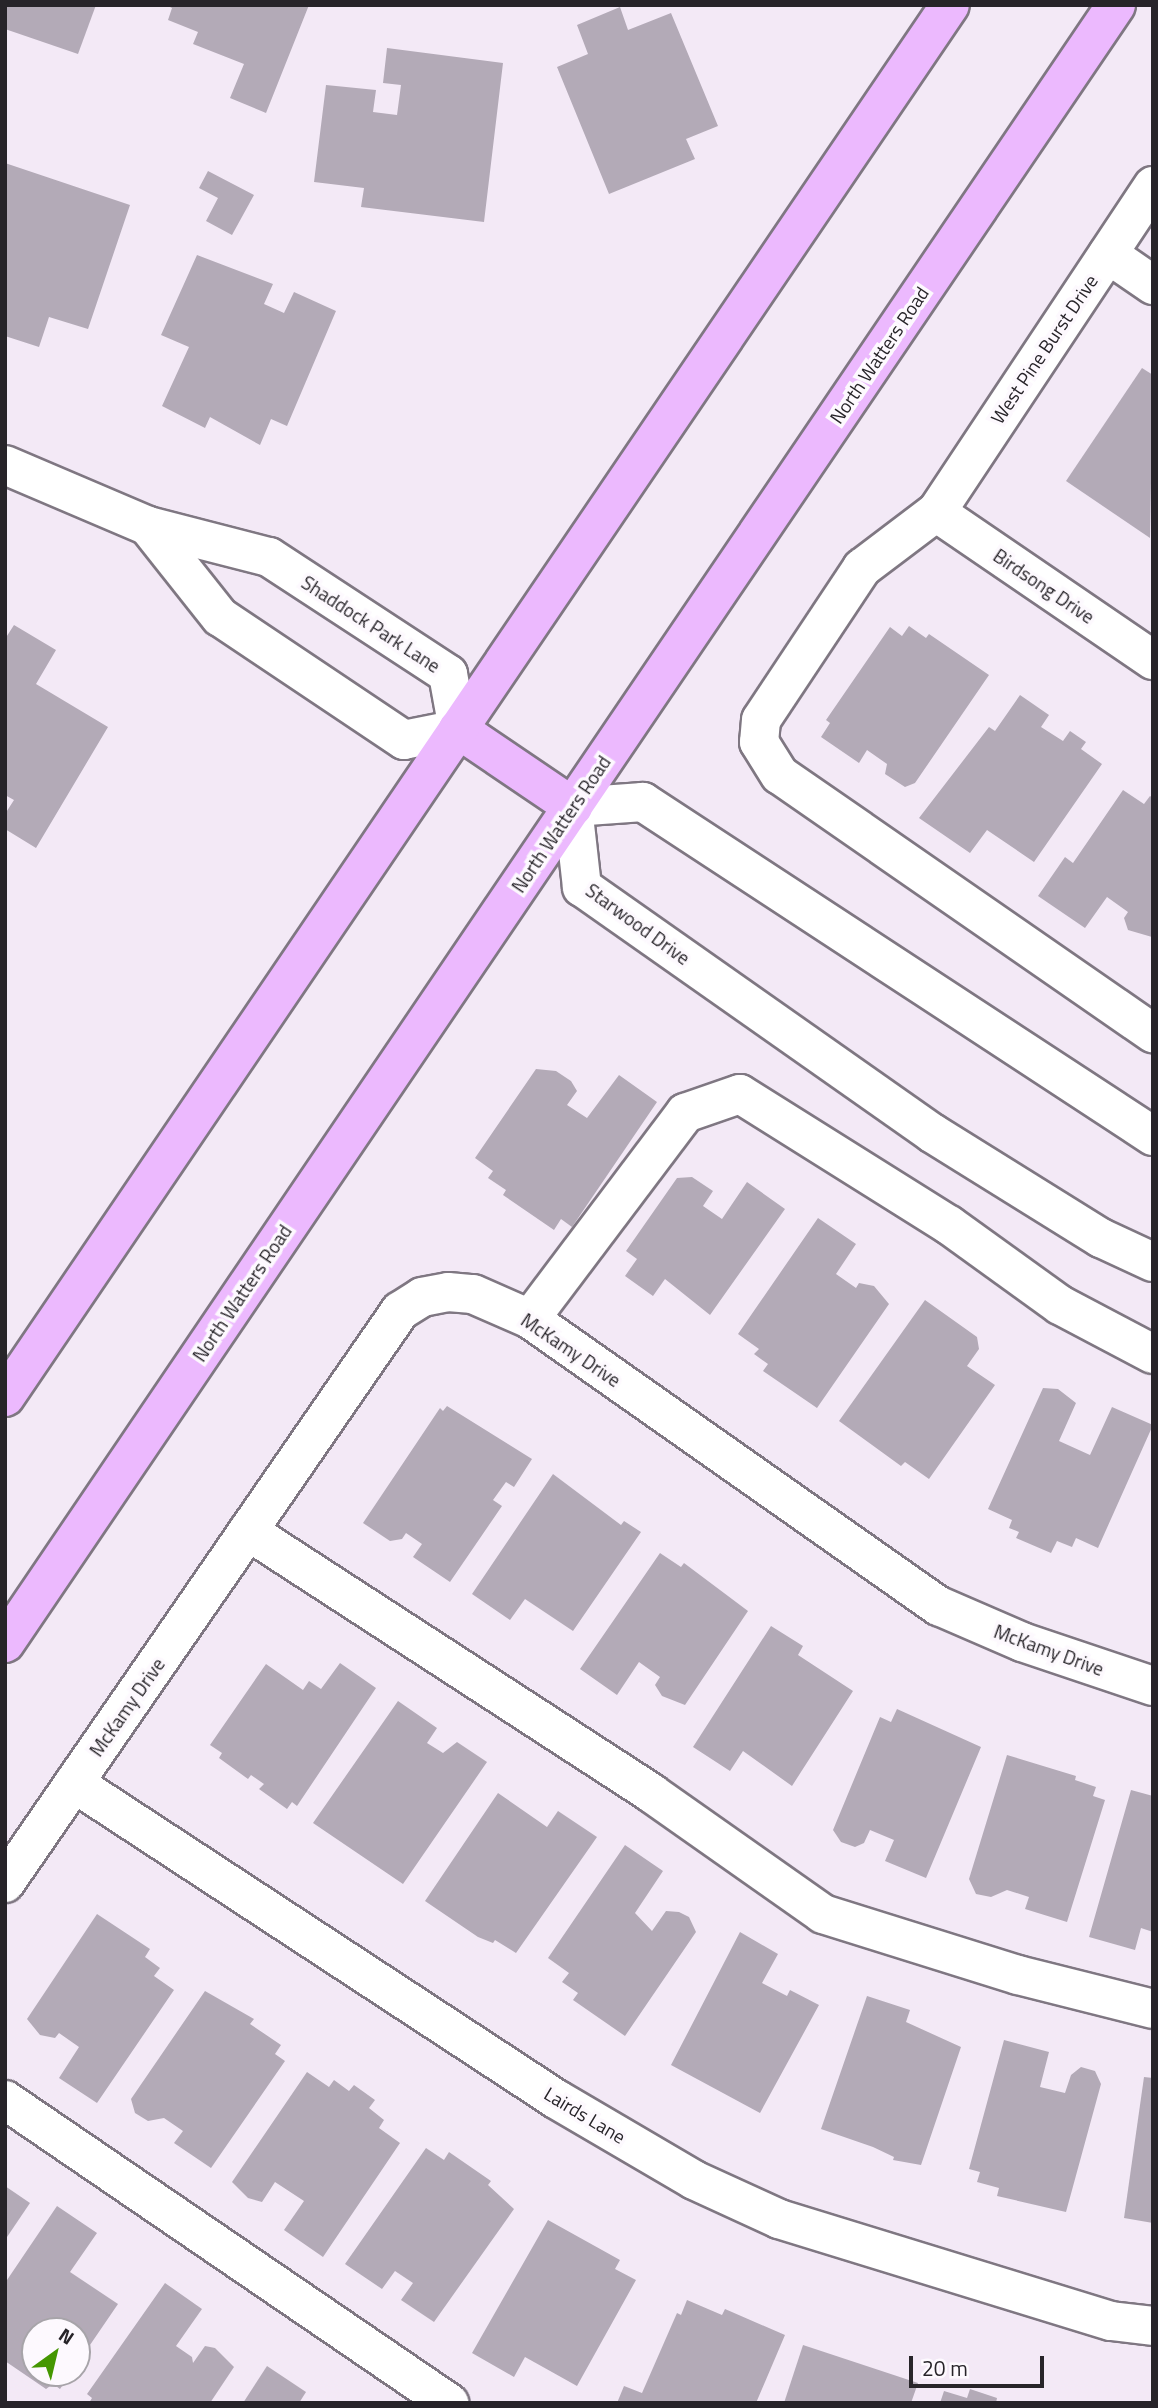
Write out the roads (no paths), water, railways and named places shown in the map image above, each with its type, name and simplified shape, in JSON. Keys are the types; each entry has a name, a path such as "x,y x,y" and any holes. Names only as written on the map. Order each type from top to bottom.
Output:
{"main road":[{"path":"5,1397 950,5"},
{"name":"North Watters Road","path":"5,1643 1116,5"},
{"path":"458,729 573,807"}],"street":[{"name":"West Pine Burst Drive","path":"1153,186 936,512 862,568 761,720 759,742 780,775 1153,1033"},
{"path":"1108,254 1153,285"},
{"name":"Shaddock Park Lane","path":"5,466 148,526 269,557 448,674 458,729 404,740 220,617 148,526"},
{"name":"Birdsong Drive","path":"936,512 1153,660"},
{"path":"573,807 643,802 1153,1136"},
{"name":"Starwood Drive","path":"573,807 582,887 932,1133 1101,1238 1153,1262"},
{"path":"530,1319 685,1113 740,1094 949,1225 1060,1305 1153,1354"},
{"name":"McKamy Drive","path":"5,1884 400,1311 422,1297 447,1292 473,1294 530,1319 939,1606 1022,1642 1153,1686"},
{"path":"248,1531 651,1793 823,1914 1017,1975 1153,2009"},
{"name":"Lairds Lane","path":"74,1783 556,2099 694,2180 779,2219 1111,2321 1153,2326"},
{"path":"5,2100 449,2403"}]}
